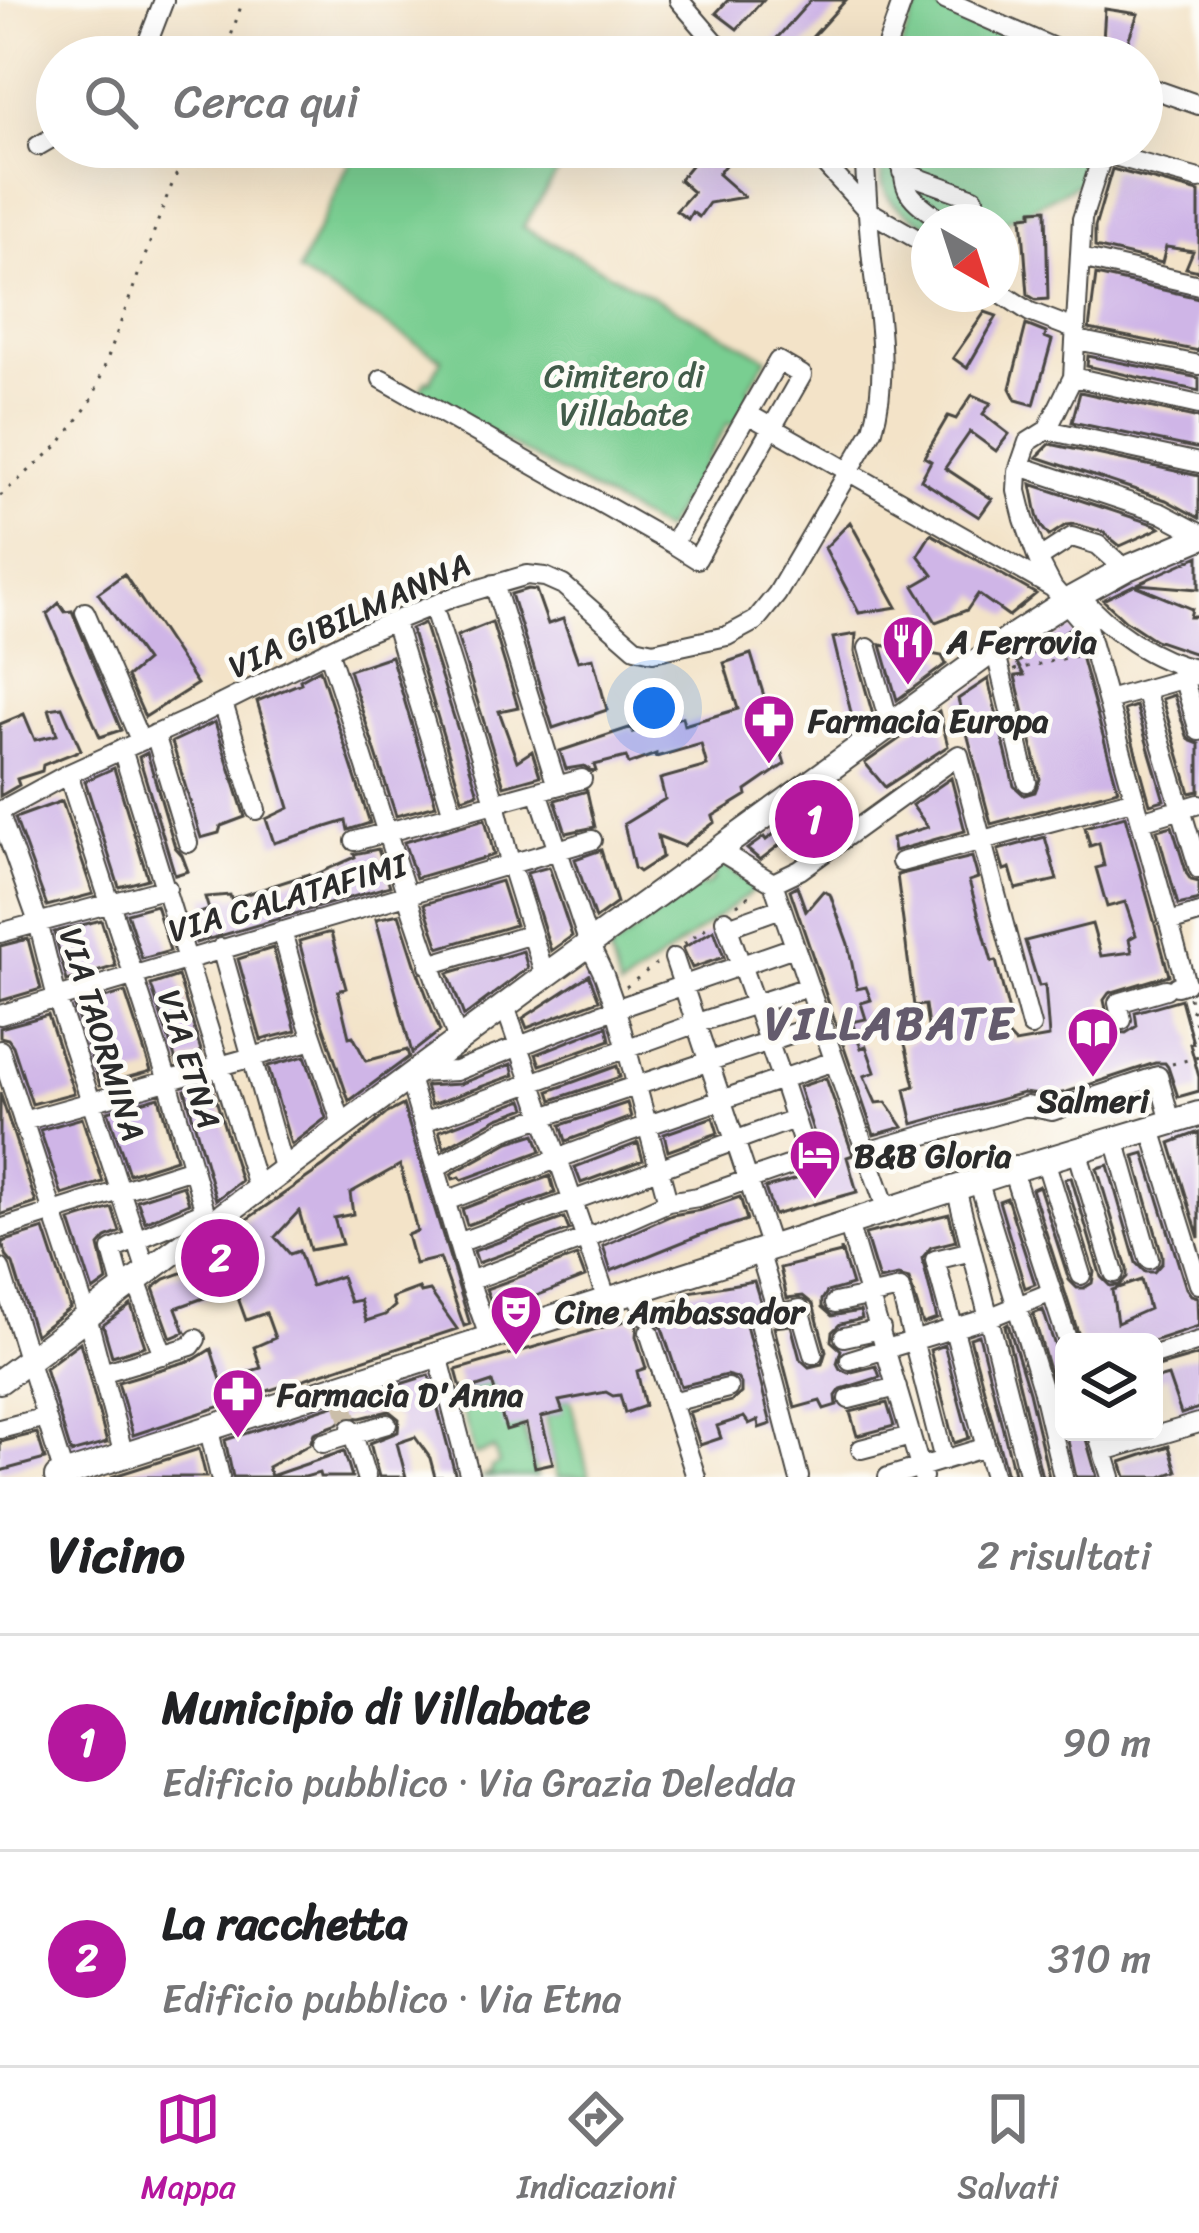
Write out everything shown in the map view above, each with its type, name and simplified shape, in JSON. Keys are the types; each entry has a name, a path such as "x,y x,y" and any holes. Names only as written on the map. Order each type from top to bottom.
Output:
{"main road":[{"path":"0,1381 135,1281 207,1218 258,1190 842,755 998,661 1066,595 1199,536"},
{"path":"60,1476 110,1466 209,1430 340,1395 438,1355 608,1300 643,1312 765,1250 1199,1114"}],"street":[{"path":"150,36 164,0"},
{"path":"679,0 710,36"},
{"path":"889,36 903,0"},
{"path":"945,0 1026,36"},
{"path":"1163,92 1199,104"},
{"path":"828,168 867,210 911,236"},
{"name":"VIA GIBILMANNA","path":"0,813 68,774 328,650 433,606 527,575 563,585 635,648 653,652 727,636 755,621 777,593 873,430 881,400 881,344 865,168"},
{"path":"902,168 907,194 920,204"},
{"path":"1098,168 1082,219 1073,377 1047,430 1028,442 1017,491 1038,559 1066,595 1095,625 1191,672"},
{"path":"1163,168 1199,179"},
{"path":"902,172 974,198"},
{"path":"1081,258 1199,285"},
{"path":"1019,305 1076,334 1199,365"},
{"path":"382,380 698,559 802,376 778,362 673,544"},
{"path":"1073,377 1199,405"},
{"path":"748,414 1066,595"},
{"path":"1047,430 1199,463"},
{"path":"1020,466 1161,513 1199,536"},
{"path":"1038,559 1072,537 1098,545 1125,569"},
{"path":"494,584 548,788 557,851 589,944 618,1000 668,1202"},
{"path":"433,606 545,976"},
{"path":"85,612 188,843"},
{"path":"394,621 453,814"},
{"path":"1095,625 1094,652 1182,982 1118,1003 1122,1020"},
{"path":"868,648 890,725"},
{"path":"328,650 429,965 459,1042"},
{"path":"998,661 1027,782"},
{"path":"1108,700 1191,672"},
{"path":"1191,672 1199,731"},
{"path":"1145,690 1190,806 1199,869"},
{"path":"223,703 256,810"},
{"path":"139,741 167,888 258,1190"},
{"path":"766,886 800,870 959,755 1031,1026"},
{"name":"VIA ETNA","path":"68,774 112,901 207,1218"},
{"path":"355,841 582,779"},
{"path":"902,862 1135,799"},
{"path":"1141,821 1190,806"},
{"name":"VIA TAORMINA","path":"0,813 136,1240 135,1281 163,1355"},
{"name":"VIA CALATAFIMI","path":"0,1015 592,840"},
{"path":"718,850 766,886 781,908 886,1210"},
{"path":"0,933 167,888"},
{"path":"469,1281 668,1202 698,1197 808,1159 726,924 781,908"},
{"path":"1169,922 1199,913"},
{"path":"282,931 343,1127"},
{"path":"429,965 532,934"},
{"path":"490,1339 469,1281 413,1076 456,1071 618,1000 684,985 794,947"},
{"path":"221,948 284,1171"},
{"path":"674,958 748,1178 765,1250 768,1316 799,1477"},
{"path":"423,1122 808,987"},
{"path":"505,1006 608,1300"},
{"path":"436,1167 504,1130 820,1024"},
{"path":"23,1121 313,1040"},
{"path":"0,1050 87,1316 102,1373 110,1466"},
{"path":"446,1201 834,1061"},
{"path":"866,1152 1027,1106 1052,1111 1158,1076 1161,1125 1198,1279"},
{"path":"458,1243 794,1119"},
{"path":"1115,1139 1149,1259"},
{"path":"850,1360 988,1318 1081,1275 1113,1269 1077,1150"},
{"path":"1045,1160 1081,1275"},
{"path":"0,1229 192,1168"},
{"path":"1012,1169 1065,1333"},
{"path":"967,1184 972,1251 1026,1476"},
{"path":"967,1184 1017,1305 1064,1477"},
{"path":"135,1281 112,1250 207,1218"},
{"path":"848,1222 921,1472"},
{"path":"972,1251 935,1260 994,1477"},
{"path":"0,1268 4,1301 28,1360 60,1476"},
{"path":"835,1303 900,1288 944,1460"},
{"path":"768,1316 800,1309 813,1354"},
{"path":"643,1312 696,1477"},
{"path":"844,1337 881,1329"},
{"path":"1163,1352 1199,1341"},
{"path":"102,1373 193,1342"},
{"path":"438,1355 470,1477"},
{"path":"849,1399 897,1387"},
{"path":"672,1402 728,1388"},
{"path":"0,1430 46,1417"},
{"path":"1111,1477 1101,1442 1199,1423"},
{"path":"323,1443 386,1424"},
{"path":"209,1430 220,1477"},
{"path":"352,1431 366,1477"},
{"path":"861,1449 911,1436"},
{"path":"888,1477 921,1472 986,1447"}],"path":[{"path":"231,36 242,0"},
{"path":"0,496 60,444 93,398 179,168"},
{"path":"998,661 1094,652"},
{"path":"618,1000 766,886"},
{"path":"1182,982 1199,1044"},
{"path":"1158,1076 1164,1066 1199,1057"}],"green space":[{"path":"925,4 1008,36 905,36 915,11"},
{"name":"Cimitero di Villabate","path":"347,168 560,168 523,227 767,358 748,389 755,394 736,426 728,423 664,531 419,393 442,359 298,272"},
{"path":"882,168 1090,168 1087,179 1019,215 1019,204 911,204 911,215 894,204 884,188"},
{"path":"724,865 757,888 620,989 609,952 690,889 707,885"},
{"path":"509,1377 537,1477 481,1477 499,1464 494,1449 475,1455 457,1393"},
{"path":"570,1399 589,1477 557,1477 545,1416 562,1412 560,1402"}],"building":[{"path":"728,0 763,0 737,29 716,13"},
{"path":"811,0 846,0 813,36 779,36"},
{"path":"1105,9 1138,14 1130,36 1103,36"},
{"path":"689,168 723,168 718,174 744,197 709,203 699,217 692,212 688,219 676,211 693,192 679,180"},
{"path":"1112,169 1199,192 1199,271 1186,268 1193,251 1166,247 1162,263 1095,247 1095,227"},
{"path":"1046,209 1048,299 1036,300 1028,295 1022,216"},
{"path":"1096,275 1199,298 1199,351 1089,329"},
{"path":"985,312 997,316 967,368 953,358"},
{"path":"1026,325 1052,340 1034,405 1016,400 1010,388"},
{"path":"1088,356 1199,378 1199,391 1087,366"},
{"path":"1080,392 1199,418 1199,449 1072,422"},
{"path":"972,395 991,403 983,414 1009,434 996,451 970,432 945,468 992,499 979,517 921,480 931,461 924,457 948,416 956,419"},
{"path":"1050,444 1199,476 1199,518 1166,500 1037,457"},
{"path":"1031,484 1160,528 1120,546 1103,532 1075,524 1049,536 1037,515"},
{"path":"850,522 897,607 859,613 825,548"},
{"path":"931,534 1036,594 1009,616 978,594 967,610 936,622 914,586 933,575 918,555"},
{"path":"1199,556 1199,589 1137,584"},
{"path":"124,574 197,684 145,717 127,677 146,661 98,593"},
{"path":"1134,585 1192,609 1190,617 1199,617 1199,655 1155,640 1103,600"},
{"path":"536,590 548,624 563,619 578,661 593,658 607,710 553,728 511,594"},
{"path":"59,603 65,612 72,611 121,730 100,737 47,614"},
{"path":"492,622 518,707 499,711 517,761 532,751 540,776 504,786 457,636"},
{"path":"424,623 478,793 462,798 411,629"},
{"path":"1070,628 1118,790 991,824 958,699 988,679 1014,786 1024,795 1035,792 1040,779 1015,676 1024,675 1017,663"},
{"path":"856,634 855,652 873,715 854,725 833,638"},
{"path":"881,645 942,656 946,664 897,700"},
{"path":"751,654 785,764 713,816 715,822 683,846 658,836 662,857 639,872 624,824 665,799 660,779 707,766 701,744 629,764 626,757 594,765 593,772 584,766 566,769 560,751 632,727 633,732 682,717 684,725 738,709 724,663"},
{"path":"391,656 436,805 396,816 349,670"},
{"path":"320,669 370,823 348,830 346,821 274,843 266,819 289,808 257,701 301,683"},
{"path":"1174,695 1187,736 1199,744 1199,791 1190,793 1162,699"},
{"path":"1136,706 1164,800 1150,804 1124,710"},
{"path":"62,707 81,750 17,779 19,785 0,796 0,724 24,714 35,740 57,735 49,709"},
{"path":"939,711 948,746 885,787 865,763"},
{"path":"215,722 245,817 201,838 172,742"},
{"path":"147,753 175,847 188,871 175,875 139,757"},
{"path":"114,768 148,879 119,887 85,781"},
{"path":"951,778 965,831 894,851 892,838 928,827 912,805"},
{"path":"839,785 854,804 789,852 782,843 760,860 747,849 766,840"},
{"path":"587,791 595,827 566,833 555,800"},
{"path":"62,801 93,894 47,906 15,818"},
{"path":"1125,816 1169,975 1109,993 1104,1000 1109,1023 1114,1032 1126,1033 1137,1026 1135,1012 1181,999 1199,1091 1178,1097 1168,1067 1155,1063 1067,1092 1023,1093 913,1124 905,1089 915,1086 905,1044 929,1034 925,1005 914,1006 897,875 972,857 978,878 969,881 1011,1020 998,1024 1015,1043 1049,1037 1045,985 1039,986 1025,941 1092,924 1101,956 1132,952 1129,939 1136,935 1125,902 1107,907 1096,868 1104,866 1099,843 1090,846 1085,827"},
{"path":"485,819 494,855 416,878 404,842"},
{"path":"1172,826 1187,874 1199,882 1199,900 1178,905 1157,830"},
{"path":"1045,837 1057,880 1016,889 998,850"},
{"path":"378,849 390,886 196,943 188,917 209,910 205,897 230,895 231,899 310,877 354,854"},
{"path":"601,850 617,903 595,919 575,859"},
{"path":"549,867 572,936 551,951 527,873"},
{"path":"501,881 515,925 439,948 424,904"},
{"path":"797,886 806,911 823,891 830,894 848,944 857,989 866,987 871,1000 861,1003 866,1019 852,1022 875,1072 864,1076 876,1103 886,1102 903,1127 874,1135 790,890"},
{"path":"156,905 170,951 142,959 127,913"},
{"path":"399,914 440,1031 412,1053 376,919"},
{"path":"101,920 116,966 67,981 54,932"},
{"path":"714,930 724,957 692,968 683,948"},
{"path":"331,933 346,988 338,991 349,1037 353,1036 366,1061 407,1050 409,1057 349,1101 299,941"},
{"path":"28,939 41,989 0,1001 0,946"},
{"path":"273,948 296,1031 261,1040 238,959"},
{"path":"523,951 528,968 464,1016 448,973"},
{"path":"589,975 599,1000 527,1028 523,1018"},
{"path":"178,976 203,1057 177,1064 151,985"},
{"path":"125,992 151,1071 100,1085 74,1007"},
{"path":"48,1015 74,1093 32,1104 13,1046 0,1037 0,1028"},
{"path":"607,1026 610,1040 540,1065 536,1054"},
{"path":"305,1056 326,1118 291,1145 268,1066"},
{"path":"511,1064 514,1075 431,1105 425,1086 460,1084"},
{"path":"617,1066 620,1077 552,1100 549,1091"},
{"path":"826,1078 853,1155 847,1157 857,1192 774,1215 765,1188 817,1173 821,1155 799,1087"},
{"path":"211,1083 241,1181 216,1200 185,1090"},
{"path":"0,1093 36,1203 0,1215"},
{"path":"159,1097 176,1159 129,1174 108,1111"},
{"path":"523,1100 526,1108 444,1148 439,1131"},
{"path":"627,1103 631,1117 566,1141 561,1125"},
{"path":"403,1105 470,1324 464,1326 440,1258 415,1264 407,1235 417,1231 400,1165 350,1193 353,1214 334,1218 342,1244 310,1250 299,1211 275,1237 290,1254 299,1251 311,1286 341,1276 350,1302 360,1300 366,1321 385,1315 395,1306 392,1298 419,1288 421,1293 430,1291 457,1329 133,1435 118,1382 195,1359 211,1349 221,1380 261,1368 254,1347 275,1338 266,1313 246,1320 234,1287 176,1308 185,1332 171,1338 153,1288 165,1279 249,1248 243,1222"},
{"path":"713,1117 718,1133 668,1151 664,1134"},
{"path":"82,1118 103,1182 62,1195 40,1130"},
{"path":"1199,1132 1199,1238 1170,1143"},
{"path":"535,1134 541,1151 462,1180 453,1179 451,1174 509,1142"},
{"path":"638,1143 643,1160 581,1183 575,1167"},
{"path":"1144,1153 1186,1288 1198,1297 1199,1326 1163,1338 1163,1333 1078,1333 1032,1189 1039,1186 1069,1280 1077,1288 1092,1283 1094,1272 1065,1179 1071,1177 1101,1277 1110,1286 1127,1277 1127,1269 1097,1168 1108,1165 1136,1263 1145,1272 1154,1272 1162,1255 1134,1156","holes":["1141,1280 1149,1309 1117,1323 1112,1290"]},
{"path":"550,1176 555,1193 467,1225 462,1209"},
{"path":"183,1185 189,1203 145,1222 137,1200"},
{"path":"740,1197 747,1220 611,1271 603,1246 672,1215"},
{"path":"1007,1198 1035,1284 1025,1288 999,1201"},
{"path":"112,1208 120,1232 99,1246 107,1281 93,1291 70,1221"},
{"path":"949,1214 956,1241 931,1247 922,1258 937,1319 923,1324 909,1279 879,1280 865,1234"},
{"path":"564,1218 569,1230 478,1263 474,1251"},
{"path":"44,1229 70,1308 35,1335 2,1242"},
{"path":"841,1249 852,1285 827,1292 822,1307 832,1316 860,1311 862,1319 840,1324 832,1332 831,1341 841,1350 837,1363 848,1373 876,1366 880,1377 841,1389 837,1405 824,1409 820,1401 795,1408 774,1327 791,1325 800,1359 809,1367 822,1364 826,1351 813,1304 803,1296 787,1298 780,1268 841,1253"},
{"path":"577,1256 585,1277 495,1312 486,1289"},
{"path":"754,1281 761,1304 749,1309 745,1321 771,1424 759,1428 758,1420 749,1424 744,1417 717,1426 721,1438 700,1445 689,1412 732,1401 741,1393 741,1384 726,1375 681,1386 656,1310 681,1299 683,1293"},
{"path":"131,1305 145,1346 112,1356 103,1325"},
{"path":"1043,1310 1055,1346 1055,1391 1033,1314"},
{"path":"631,1319 637,1326 646,1368 637,1371 645,1406 625,1413 620,1395 606,1392 559,1401 563,1412 541,1417 553,1463 535,1467 526,1424 506,1430 492,1382 462,1392 456,1370"},
{"path":"1008,1324 1029,1392 1049,1477 1042,1477"},
{"path":"979,1335 1014,1473 1007,1475 970,1338"},
{"path":"80,1342 107,1443 71,1453 45,1368"},
{"path":"944,1345 969,1438 954,1443 930,1350"},
{"path":"1199,1355 1199,1408 1181,1414 1168,1376 1163,1377 1163,1365"},
{"path":"429,1375 456,1477 435,1477 430,1458 415,1437 397,1443 406,1477 379,1477 370,1443 398,1432 399,1419 389,1411 360,1418 346,1416 314,1433 310,1444 268,1467 271,1476 344,1451 352,1477 320,1477 319,1473 305,1477 233,1477 225,1440"},
{"path":"887,1403 894,1426 857,1436 850,1412"},
{"path":"37,1433 45,1459 0,1471 0,1442"},
{"path":"1068,1441 1087,1441 1097,1477 1076,1477"},
{"path":"1169,1446 1177,1471 1161,1477 1126,1477 1121,1462"},
{"path":"199,1449 206,1477 111,1477"}],"tunnel":[{"path":"343,1402 351,1428"}],"place":[{"name":"A Ferrovia","path":"908,687"},
{"name":"Farmacia Europa","path":"769,766"},
{"name":"Municipio di Villabate","path":"814,819"},
{"name":"Salmeri","path":"1093,1079"},
{"name":"B&B Gloria","path":"815,1201"},
{"name":"La racchetta","path":"220,1258"},
{"name":"Cine Ambassador","path":"516,1357"},
{"name":"Farmacia D'Anna","path":"238,1440"}],"district":[{"name":"VILLABATE","path":"890,1023"}]}
